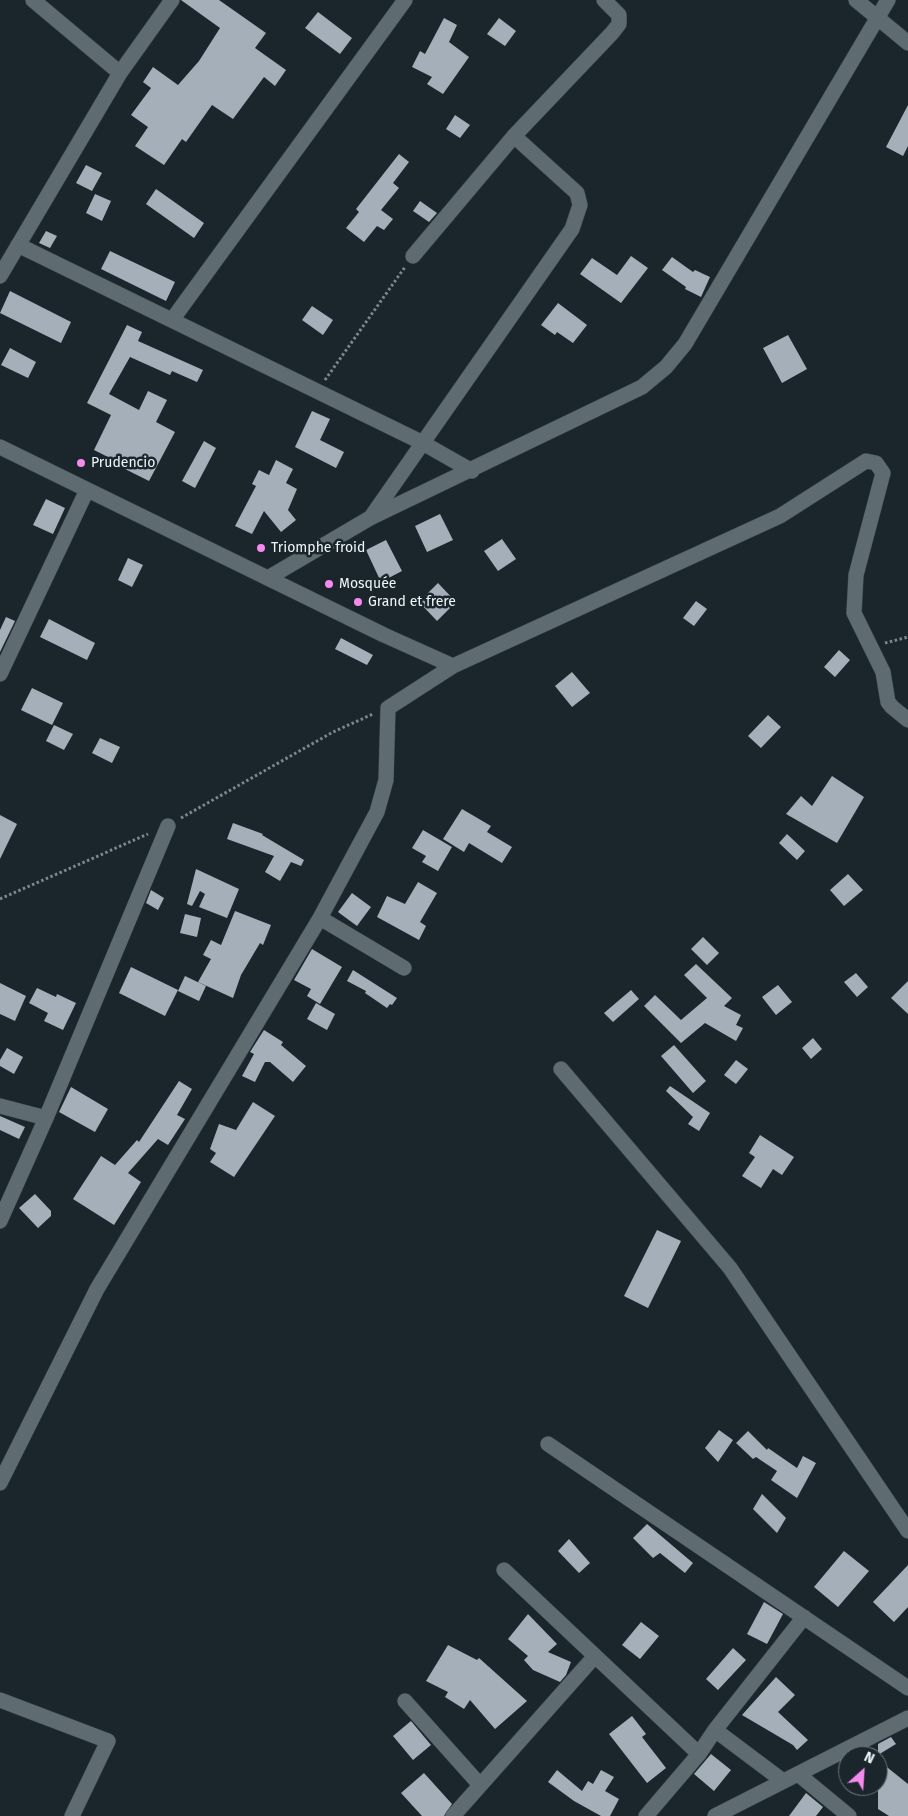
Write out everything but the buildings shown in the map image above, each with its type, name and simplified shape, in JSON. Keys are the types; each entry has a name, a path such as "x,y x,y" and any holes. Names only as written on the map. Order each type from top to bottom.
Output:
{"street":[{"path":"34,0 120,73"},
{"path":"0,276 120,73 172,0"},
{"path":"172,320 405,0"},
{"path":"413,256 514,136 619,24 620,15 604,0"},
{"path":"856,0 908,43"},
{"path":"268,578 370,518 472,471 642,387 666,367 685,344 888,0"},
{"path":"370,518 572,229 580,205 577,194 514,136"},
{"path":"18,245 316,392 422,442 472,471"},
{"path":"0,447 453,666"},
{"path":"0,1483 97,1289 320,918 383,796 386,780 388,708 453,666 780,516 866,461 876,463 883,472 856,575 854,613 872,646 883,672 888,702 908,720"},
{"path":"0,674 87,490"},
{"path":"0,1221 46,1118 168,826"},
{"path":"320,918 404,968"},
{"path":"561,1069 730,1268 908,1530"},
{"path":"0,1106 46,1118"},
{"path":"548,1444 908,1688"},
{"path":"504,1570 699,1754"},
{"path":"646,1816 699,1754 715,1730 804,1618"},
{"path":"453,1816 595,1656"},
{"path":"0,1700 108,1741 72,1816"},
{"path":"405,1702 480,1785"},
{"path":"715,1816 908,1718"},
{"path":"715,1730 783,1782"},
{"path":"798,1774 849,1816"}],"path":[{"path":"316,392 413,256"},
{"path":"872,646 908,637"},
{"path":"0,899 168,826 333,732 388,708"}],"place":[{"name":"Prudencio","path":"81,463"},
{"name":"Triomphe froid","path":"261,548"},
{"name":"Mosquée","path":"329,584"},
{"name":"Grand et frere","path":"358,602"}]}
